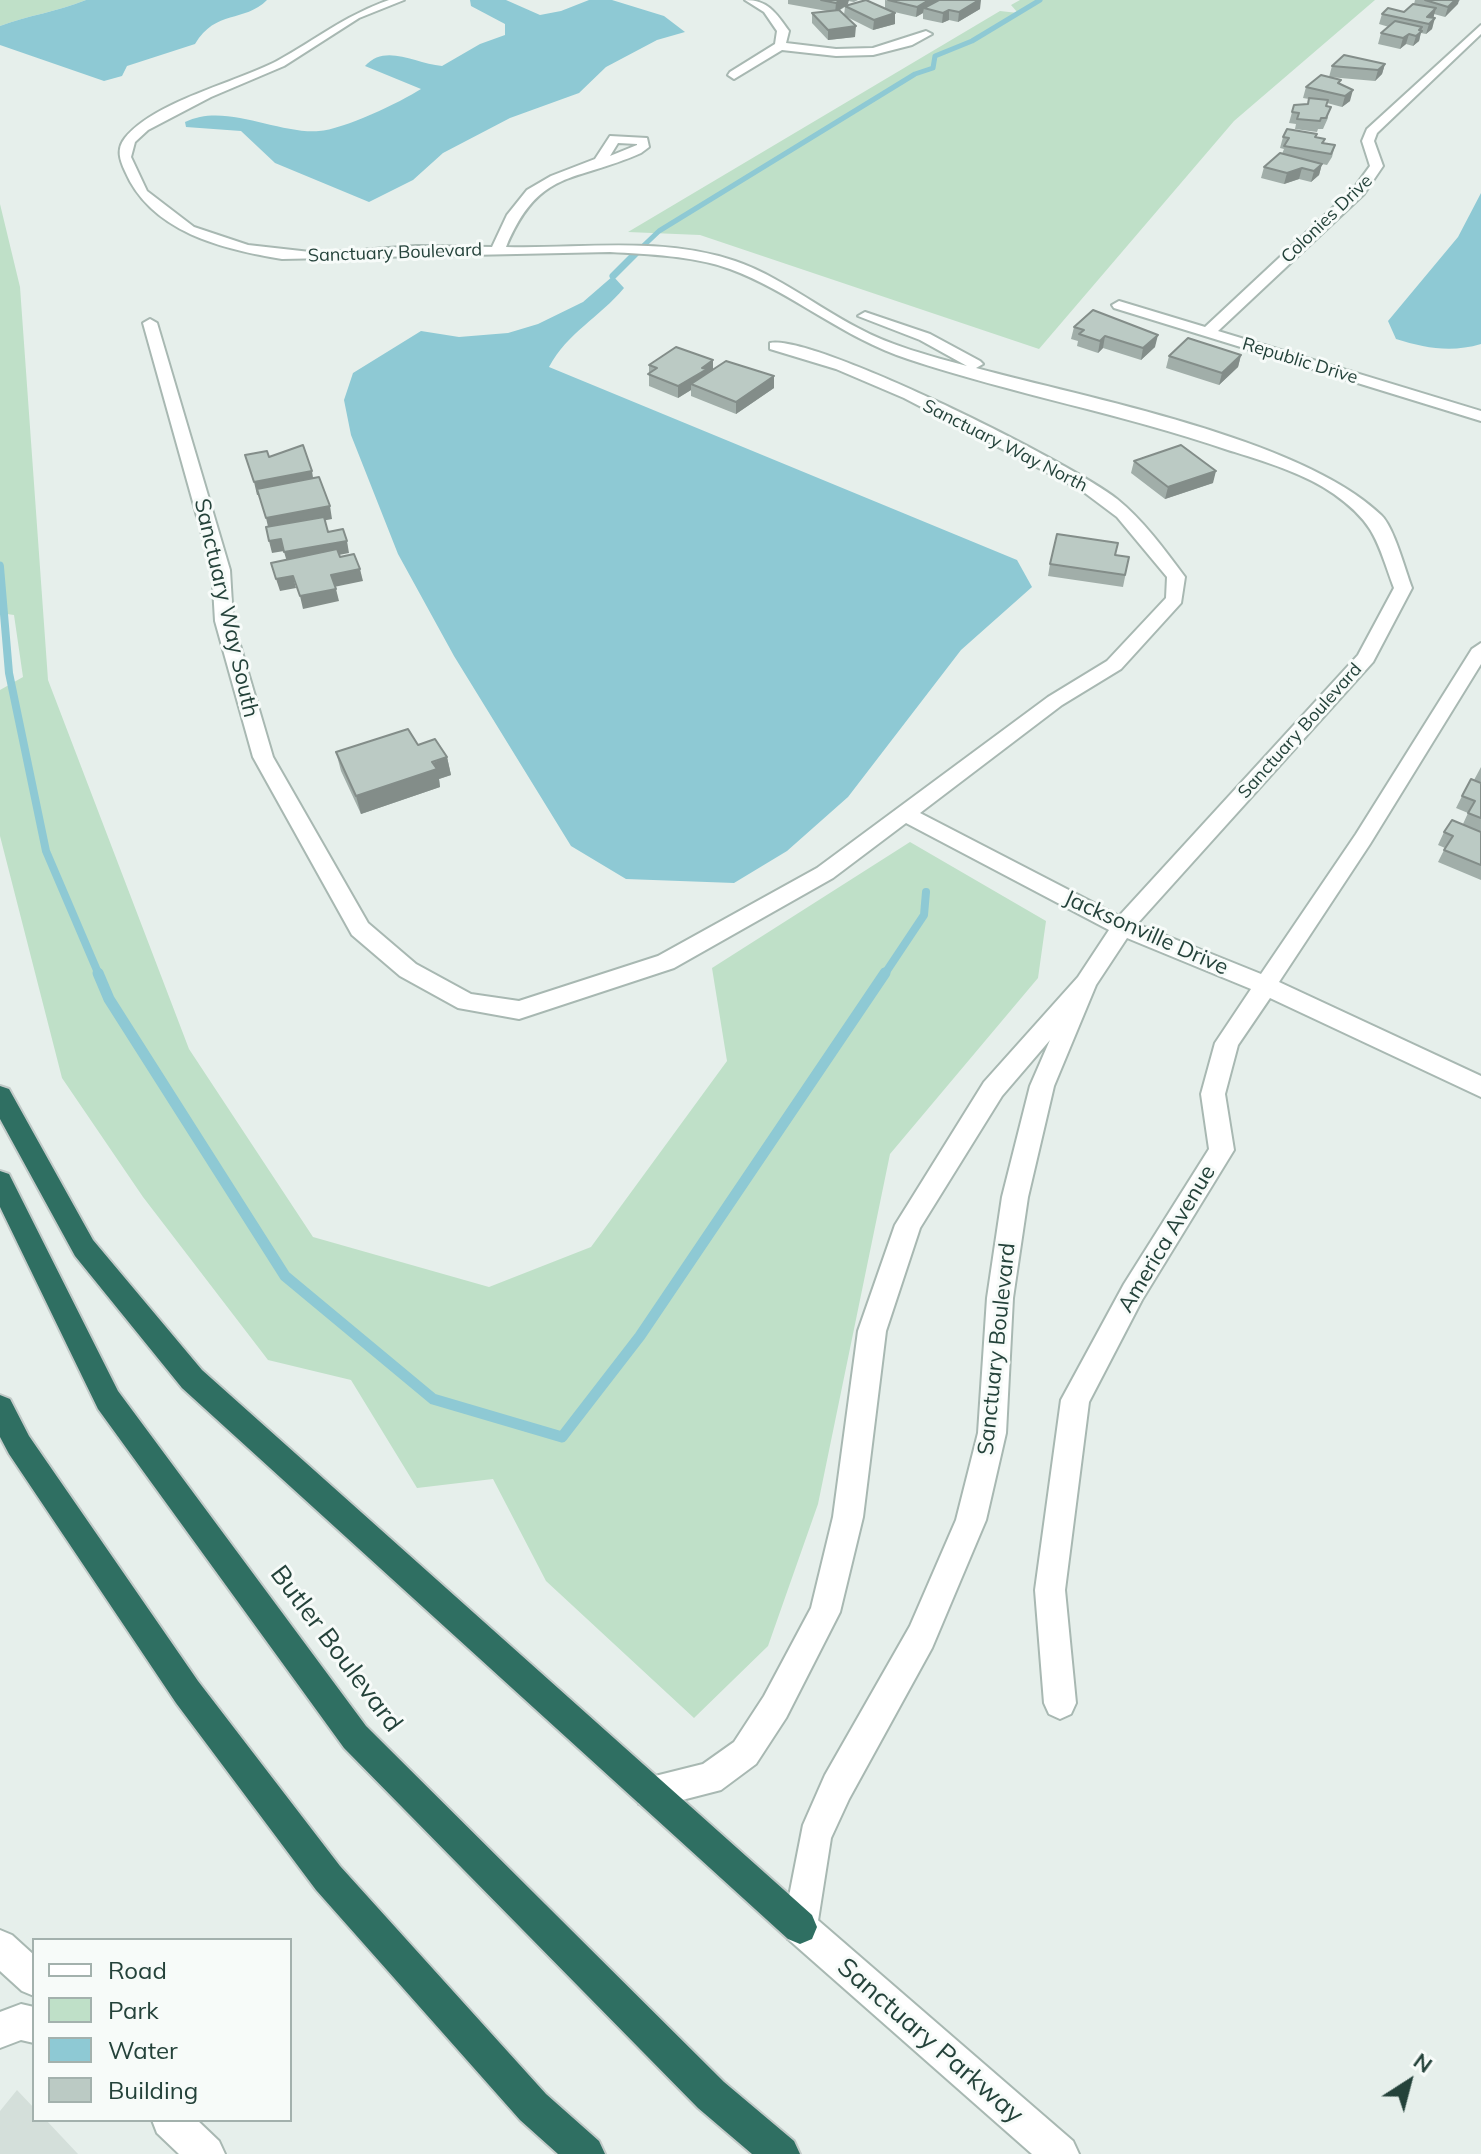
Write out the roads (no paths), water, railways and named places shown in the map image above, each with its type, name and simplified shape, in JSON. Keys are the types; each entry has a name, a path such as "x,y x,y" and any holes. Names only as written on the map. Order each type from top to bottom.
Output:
{"highway":[{"path":"0,1096 84,1248 192,1379 800,1927"},
{"name":"Butler Boulevard","path":"0,1181 108,1400 355,1737 711,2095 781,2154"},
{"path":"0,1408 19,1445 187,1692 328,1878 533,2107 586,2154"}],"street":[{"name":"Sanctuary Boulevard","path":"399,0 355,16 280,64 162,115 129,141 125,157 128,170 141,193 189,230 245,249 319,257 416,250 610,248 694,256 730,264 758,276 878,343 961,370 991,374 1181,428 1281,462 1338,489 1377,520 1403,588 1366,658 1122,927 1086,983 993,1089 908,1225 872,1331 848,1517 825,1612 775,1707 745,1753 710,1779 651,1792"},
{"path":"750,0 768,10 783,31 780,46"},
{"name":"Colonies Drive","path":"1207,333 1359,191 1377,166 1368,141 1371,132 1481,28"},
{"path":"734,75 780,46 868,54 912,43 926,34"},
{"path":"497,251 518,204 539,185 600,162"},
{"name":"Republic Drive","path":"1119,305 1481,416"},
{"name":"Sanctuary Boulevard","path":"822,312 865,316 926,338 991,374"},
{"name":"Sanctuary Way South","path":"150,323 211,530 221,570 224,621 263,757 360,929 408,970 466,1002 519,1010 666,962 825,873 905,814"},
{"name":"Sanctuary Way North","path":"775,346 807,353 911,397 1004,442 1104,497 1176,577 1175,599 1114,665 1055,701 905,814"},
{"name":"America Avenue","path":"1060,1703 1050,1590 1075,1400 1133,1292 1222,1150 1213,1094 1227,1043 1363,839 1481,649"},
{"name":"Jacksonville Drive","path":"905,814 1122,927 1264,985 1481,1087"},
{"name":"Sanctuary Boulevard","path":"800,1927 815,1837 837,1787 921,1637 971,1520 992,1433 1000,1298 1015,1197 1042,1086 1086,983"},
{"name":"Sanctuary Parkway","path":"800,1927 1060,2154"},
{"path":"0,1947 32,1977"},
{"path":"0,2030 21,2022 32,2025"},
{"path":"172,2122 206,2154"}],"water":[{"path":"86,0 267,0 249,12 212,26 195,44 127,66 122,76 104,81 0,45 0,26"},
{"path":"470,0 506,0 540,15 589,0 612,0 664,16 685,32 657,40 606,67 579,93 510,118 443,153 413,180 369,202 275,163 241,131 186,127 185,122 217,115 303,131 319,131 371,114 421,89 365,66 373,59 391,55 442,66 480,44 505,35 505,24 471,6"},
{"path":"1481,193 1481,344 1438,348 1396,339 1388,321 1458,237"},
{"path":"613,276 624,288 565,344 549,367 1017,560 1032,587 961,650 848,797 787,851 734,883 626,879 571,846 454,656 398,554 351,435 344,400 353,373 421,331 459,337 508,333 538,324 583,302"}],"waterway":[{"path":"639,250 659,231 915,74 933,68 935,56 972,41 1040,0"},
{"path":"613,276 639,250"},
{"path":"0,567 9,673 46,851 99,975"},
{"path":"884,975 924,915 926,892"},
{"path":"98,973 109,999 285,1276 433,1399 562,1437 640,1336 885,973"}]}
